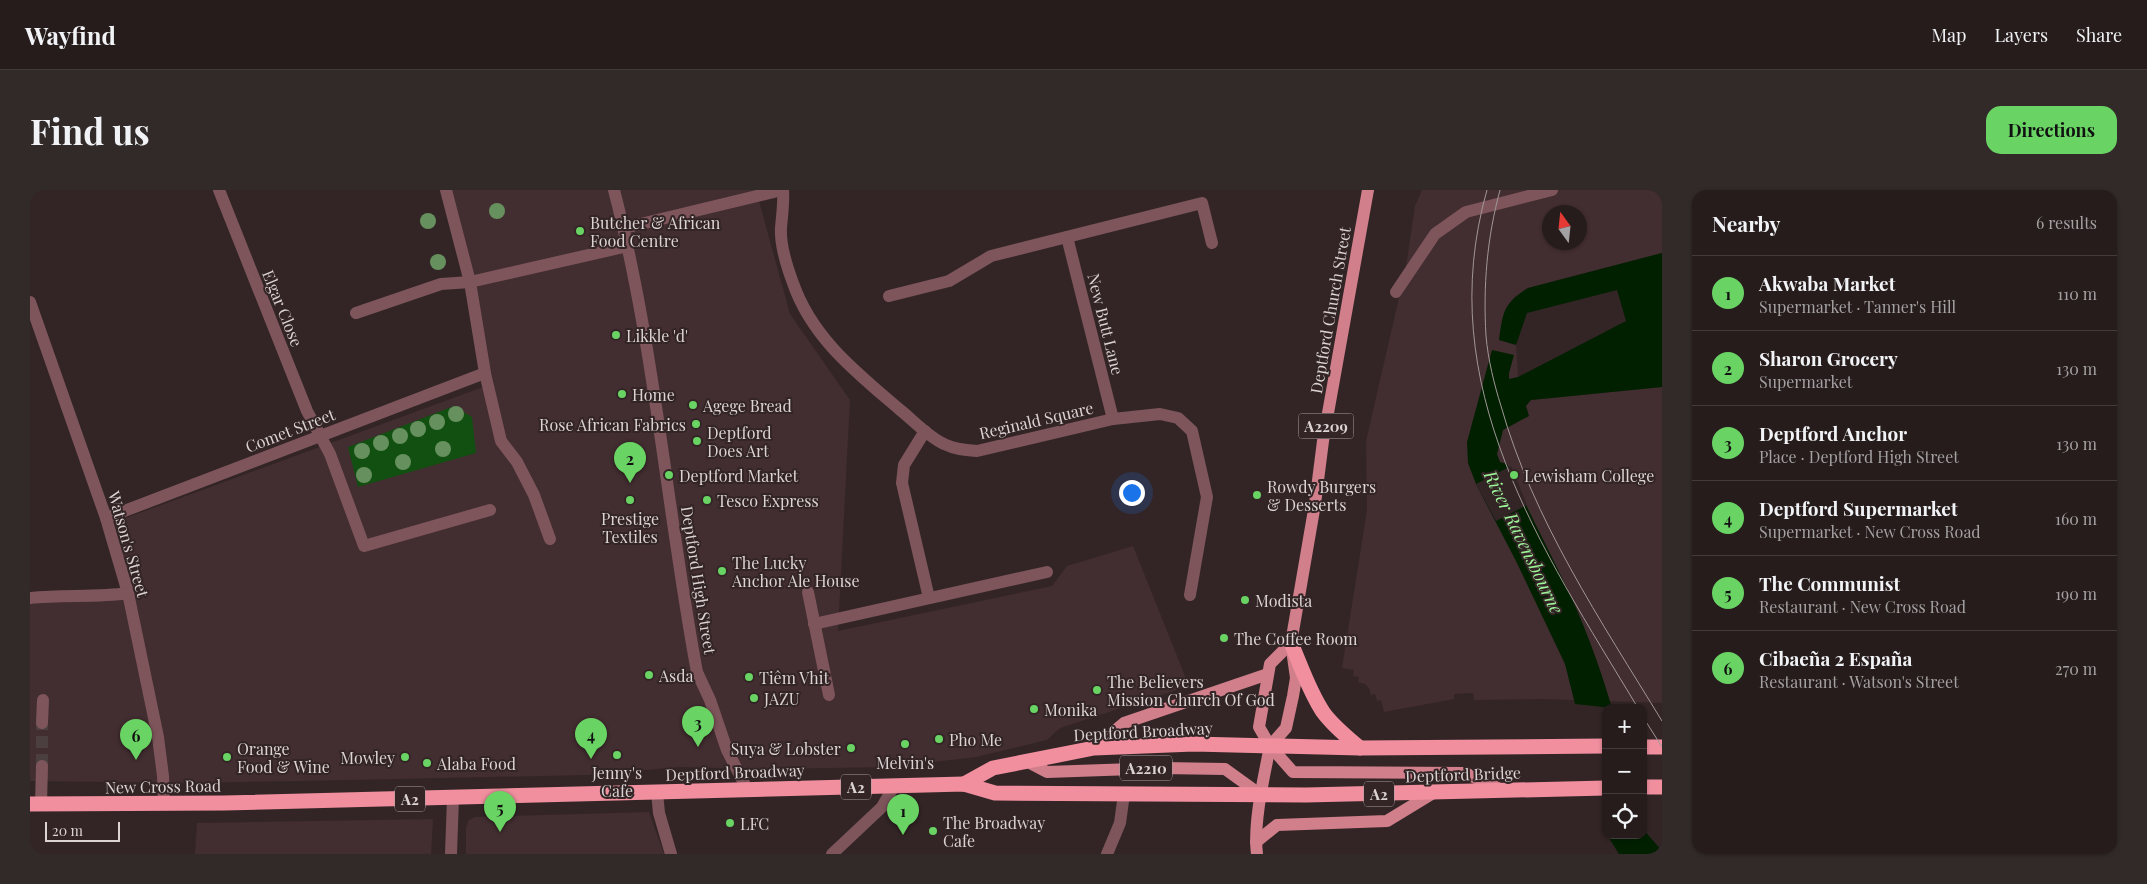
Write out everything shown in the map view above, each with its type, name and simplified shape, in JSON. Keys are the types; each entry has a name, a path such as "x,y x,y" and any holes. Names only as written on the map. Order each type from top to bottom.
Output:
{"highway":[{"path":"1291,644 1324,713 1360,748"},
{"name":"Deptford Broadway","path":"964,784 993,768 1094,748 1194,744 1270,746"},
{"name":"Deptford Bridge","path":"1270,746 1360,748 1602,746"},
{"path":"1647,747 1662,747"},
{"name":"Deptford Broadway","path":"657,792 964,784 995,793 1261,795"},
{"path":"1647,787 1662,787"},
{"name":"Deptford Bridge","path":"1261,795 1602,788"},
{"name":"New Cross Road","path":"36,804 164,804 657,792"}],"main road":[{"name":"Deptford Church Street","path":"1270,746 1286,728 1296,678 1291,644 1316,504 1323,441 1368,190"},
{"path":"1291,644 1270,664 1259,726 1270,746 1293,772 1465,773 1502,790"},
{"path":"1094,748 1124,723 1268,674"},
{"path":"1257,848 1261,795 1270,746"},
{"name":"A2210","path":"1026,760 1047,772 1225,768 1261,795"},
{"path":"1257,848 1277,825 1387,821 1433,793"}],"street":[{"name":"Elgar Close","path":"220,190 306,411 330,454 364,546 490,510"},
{"path":"446,190 470,282 485,373 501,441 517,462 534,495 550,539"},
{"name":"Deptford High Street","path":"614,190 643,320 696,672 710,700 727,750 747,789"},
{"path":"624,228 783,190"},
{"name":"Reginald Square","path":"783,190 784,207 781,229 786,256 792,282 802,306 814,327 848,365 925,431 944,444 960,449 977,450 1114,419 1160,414 1178,418 1192,431 1207,497 1190,595"},
{"path":"1396,292 1435,234 1466,212 1552,190"},
{"path":"889,296 949,281 991,256 1202,204 1212,242"},
{"name":"New Butt Lane","path":"1067,238 1114,419"},
{"path":"356,313 442,284 470,282 628,246"},
{"name":"Watson's Street","path":"30,302 106,518 128,593 158,737 163,776 164,804"},
{"name":"Comet Street","path":"106,518 485,373"},
{"path":"925,431 904,465 902,483 929,598"},
{"path":"814,624 1047,572"},
{"path":"808,592 828,695"},
{"path":"30,598 48,596 106,596 128,593"},
{"path":"42,724 43,700"},
{"path":"36,804 42,766"},
{"path":"832,854 882,807 894,786"},
{"path":"657,792 659,813 672,854"},
{"path":"1107,854 1120,823 1124,794"},
{"path":"452,854 453,798"}],"shaded area":[{"path":"442,190 756,190 790,314 850,400 838,631 1052,586 1067,566 1133,546 1189,686 1060,728 1047,740 976,757 891,767 760,769 680,767 587,775 184,783 30,781 30,604 51,601 133,598 115,522 494,383"},
{"name":"Lewisham College","path":"1422,190 1662,190 1662,253 1528,288 1513,298 1518,377 1531,400 1662,387 1662,703 1544,699 1474,700 1473,693 1454,694 1454,699 1384,712 1381,700 1377,701 1375,694 1371,695 1369,688 1365,684 1358,682 1359,677 1353,676 1354,670 1342,668 1367,510 1366,441 1406,267 1415,206"},
{"path":"649,812 664,854 466,854 466,827 469,820 475,817"},
{"path":"433,819 431,854 195,854 197,823"}],"green space":[{"path":"454,406 472,417 476,453 358,487 348,447"}],"water":[{"name":"River Ravensbourne","path":"1662,253 1662,387 1531,400 1526,406 1529,416 1503,430 1497,454 1500,462 1507,464 1577,610 1602,675 1611,704 1602,704 1602,707 1575,704 1565,664 1517,563 1476,484 1468,463 1467,442 1492,350 1514,355 1509,379 1518,377 1626,321 1617,290 1527,313 1516,345 1499,340 1503,315 1509,304 1528,288"},
{"path":"1647,834 1662,851 1662,854 1619,854 1610,839 1647,839"}],"pier":[{"path":"1511,466 1527,505 1496,521 1476,484"}],"tunnel":[{"path":"42,723 42,766"}],"tram line":[{"path":"1487,190 1473,262 1473,331 1485,398 1505,462 1533,525 1566,587 1636,704"},
{"path":"1500,190 1489,244 1485,299 1487,345 1498,398 1531,489 1550,529 1593,607 1662,721"},
{"path":"1647,723 1662,747"}],"place":[{"name":"Butcher & African Food Centre","path":"580,231"},
{"name":"Likkle 'd'","path":"616,335"},
{"name":"Home","path":"622,394"},
{"name":"Agege Bread","path":"693,405"},
{"name":"Rose African Fabrics","path":"696,424"},
{"name":"Deptford Does Art","path":"697,441"},
{"name":"Deptford Market","path":"669,475"},
{"name":"Lewisham College","path":"1514,475"},
{"name":"Sharon Grocery","path":"630,483"},
{"name":"Rowdy Burgers & Desserts","path":"1257,495"},
{"name":"Prestige Textiles","path":"630,500"},
{"name":"Tesco Express","path":"707,500"},
{"name":"The Lucky Anchor Ale House","path":"722,571"},
{"name":"Modista","path":"1245,600"},
{"name":"The Coffee Room","path":"1224,638"},
{"name":"Asda","path":"649,675"},
{"name":"Tiêm Vhit","path":"749,677"},
{"name":"The Believers Mission Church Of God","path":"1097,690"},
{"name":"JAZU","path":"754,698"},
{"name":"Monika","path":"1034,709"},
{"name":"Pho Me","path":"939,739"},
{"name":"Melvin's","path":"905,744"},
{"name":"Deptford Anchor","path":"698,747"},
{"name":"Suya & Lobster","path":"851,748"},
{"name":"Jenny's Cafe","path":"617,755"},
{"name":"Orange Food & Wine","path":"227,757"},
{"name":"Mowley","path":"405,757"},
{"name":"Deptford Supermarket","path":"591,759"},
{"name":"Cibaeña 2 España","path":"136,760"},
{"name":"Alaba Food","path":"427,763"},
{"name":"LFC","path":"730,823"},
{"name":"The Broadway Cafe","path":"933,831"},
{"name":"The Communist","path":"500,832"},
{"name":"Akwaba Market","path":"903,835"}]}
